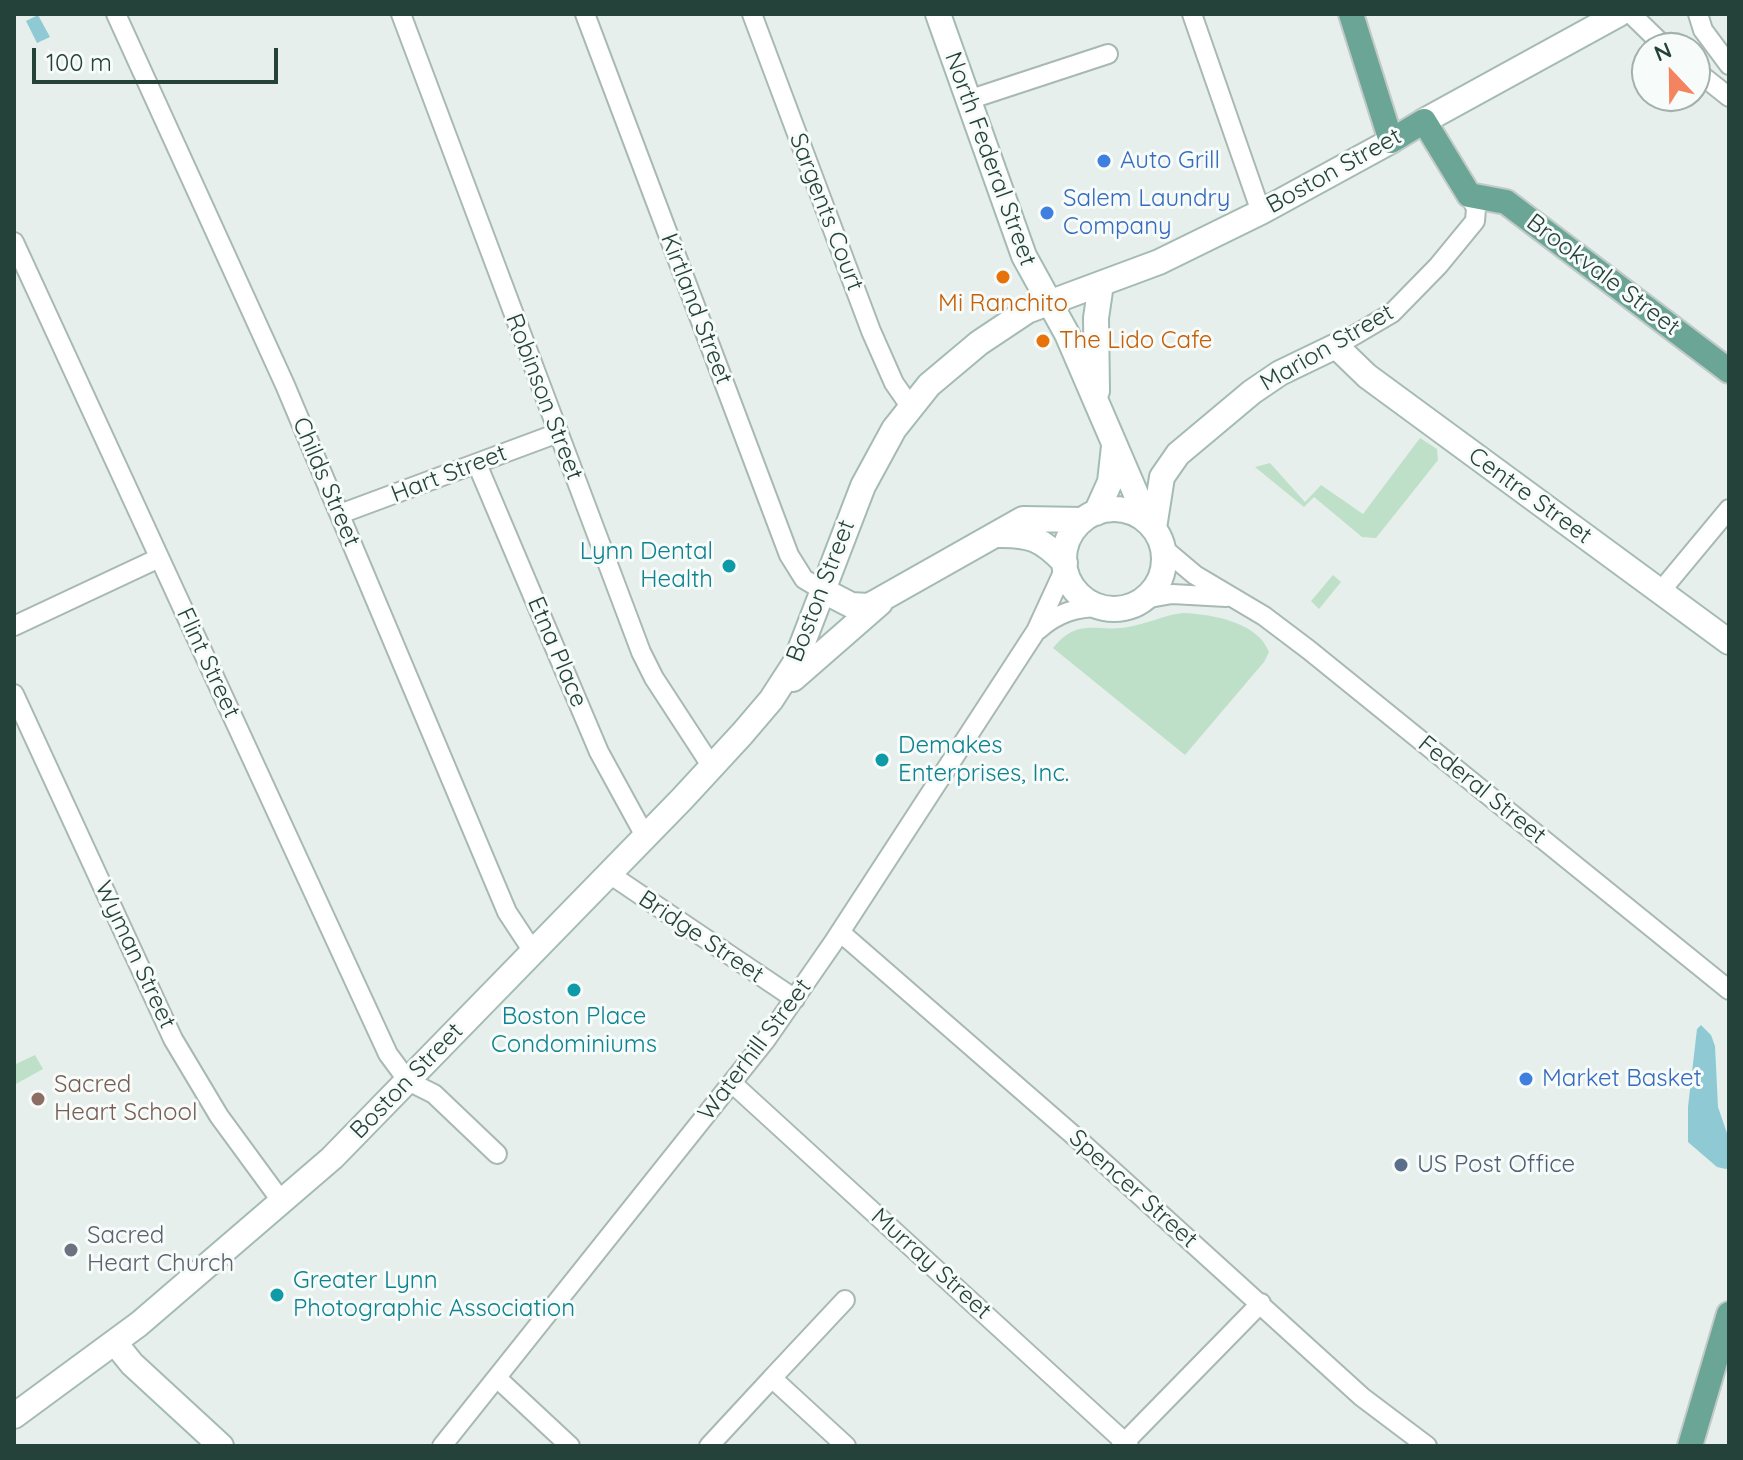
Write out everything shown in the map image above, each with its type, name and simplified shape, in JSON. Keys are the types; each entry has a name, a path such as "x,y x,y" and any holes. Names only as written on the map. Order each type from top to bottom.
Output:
{"main road":[{"name":"North Federal Street","path":"938,14 1024,256 1047,302"},
{"path":"1351,14 1391,141"},
{"name":"Boston Street","path":"14,1416 115,1343 351,1140 712,767 771,700 802,650 863,486 879,454 910,406 929,385 1010,321 1047,302 1159,262 1261,212 1391,141 1590,21 1619,14"},
{"path":"1424,121 1469,195"},
{"name":"Brookvale Street","path":"1469,195 1506,202 1729,371"},
{"name":"Federal Street","path":"1097,401 1096,318 1101,284"},
{"name":"Federal Street","path":"1047,302 1067,334 1155,533"},
{"name":"Marion Street","path":"1155,533 1162,477 1178,454 1259,387 1280,373 1336,346"},
{"name":"Centre Street","path":"1336,346 1363,373 1729,642"},
{"name":"Federal Street","path":"1090,516 1110,482 1114,444"},
{"path":"824,591 843,602 859,606 874,604 1009,525 1028,518 1090,516 1119,509 1135,513 1155,533 1161,576 1144,599 1124,608 1101,607 1078,593 1065,566 1046,545 1030,536 994,535"},
{"path":"1065,566 1065,549 1070,536 1090,516"},
{"path":"771,700 883,600"},
{"path":"1690,1446 1729,1314"},
{"path":"115,1343 142,1374 221,1446"}],"street":[{"name":"Childs Street","path":"116,14 279,371 507,912 532,950"},
{"name":"Robinson Street","path":"401,14 643,657 712,767"},
{"name":"Kirtland Street","path":"585,14 789,555 804,579 824,591"},
{"name":"Sargents Court","path":"752,14 871,331 894,383 910,406"},
{"path":"1192,14 1261,212"},
{"path":"1631,14 1650,32"},
{"path":"1698,14 1703,30 1729,65"},
{"path":"968,100 1108,54"},
{"path":"1711,83 1729,97"},
{"name":"Marion Street","path":"1336,346 1392,313 1438,266 1475,221 1476,208 1469,195"},
{"name":"Flint Street","path":"14,242 388,1054 408,1081"},
{"name":"Hart Street","path":"340,514 558,433"},
{"name":"Etna Place","path":"477,464 599,752 645,836"},
{"path":"1660,592 1729,509"},
{"name":"Federal Street","path":"1155,533 1187,570 1264,616 1309,650 1728,990"},
{"path":"14,626 159,558"},
{"name":"Waterhill Street","path":"442,1446 732,1083 795,999 1036,631 1065,566"},
{"name":"Federal Street","path":"1144,599 1190,594 1233,598"},
{"name":"Waterhill Street","path":"1036,631 1059,614 1080,608 1101,607"},
{"name":"Wyman Street","path":"14,694 184,1058 219,1116 282,1202"},
{"name":"Bridge Street","path":"608,873 795,999"},
{"name":"Spencer Street","path":"840,932 1080,1141 1362,1397 1427,1446"},
{"path":"408,1081 434,1094 497,1154"},
{"name":"Murray Street","path":"732,1083 1125,1445"},
{"path":"709,1446 845,1300"},
{"path":"1125,1445 1261,1303"},
{"path":"497,1378 570,1446"},
{"path":"772,1378 846,1446"}],"green space":[{"path":"1420,438 1437,449 1438,460 1376,538 1362,537 1314,497 1304,507 1255,467 1270,463 1305,502 1321,485 1363,514"},
{"path":"1333,575 1341,582 1319,609 1311,601"},
{"path":"1183,613 1207,615 1244,627 1255,633 1269,652 1264,662 1185,755 1053,648 1062,638 1080,629 1128,627"},
{"path":"35,1055 43,1069 14,1085 14,1065"}],"water":[{"path":"38,15 50,37 37,43 26,21"},
{"path":"1701,1025 1711,1035 1715,1046 1718,1107 1729,1139 1729,1167 1726,1169 1717,1167 1688,1142 1688,1107 1697,1029"}],"place":[{"name":"Auto Grill","path":"1104,161"},
{"name":"Salem Laundry Company","path":"1047,213"},
{"name":"Mi Ranchito","path":"1003,277"},
{"name":"The Lido Cafe","path":"1043,341"},
{"name":"Lynn Dental Health","path":"729,566"},
{"name":"Demakes Enterprises, Inc.","path":"882,760"},
{"name":"Boston Place Condominiums","path":"574,990"},
{"name":"Market Basket","path":"1526,1079"},
{"name":"Sacred Heart School","path":"38,1099"},
{"name":"US Post Office","path":"1401,1165"},
{"name":"Sacred Heart Church","path":"71,1250"},
{"name":"Greater Lynn Photographic Association","path":"277,1295"}]}
